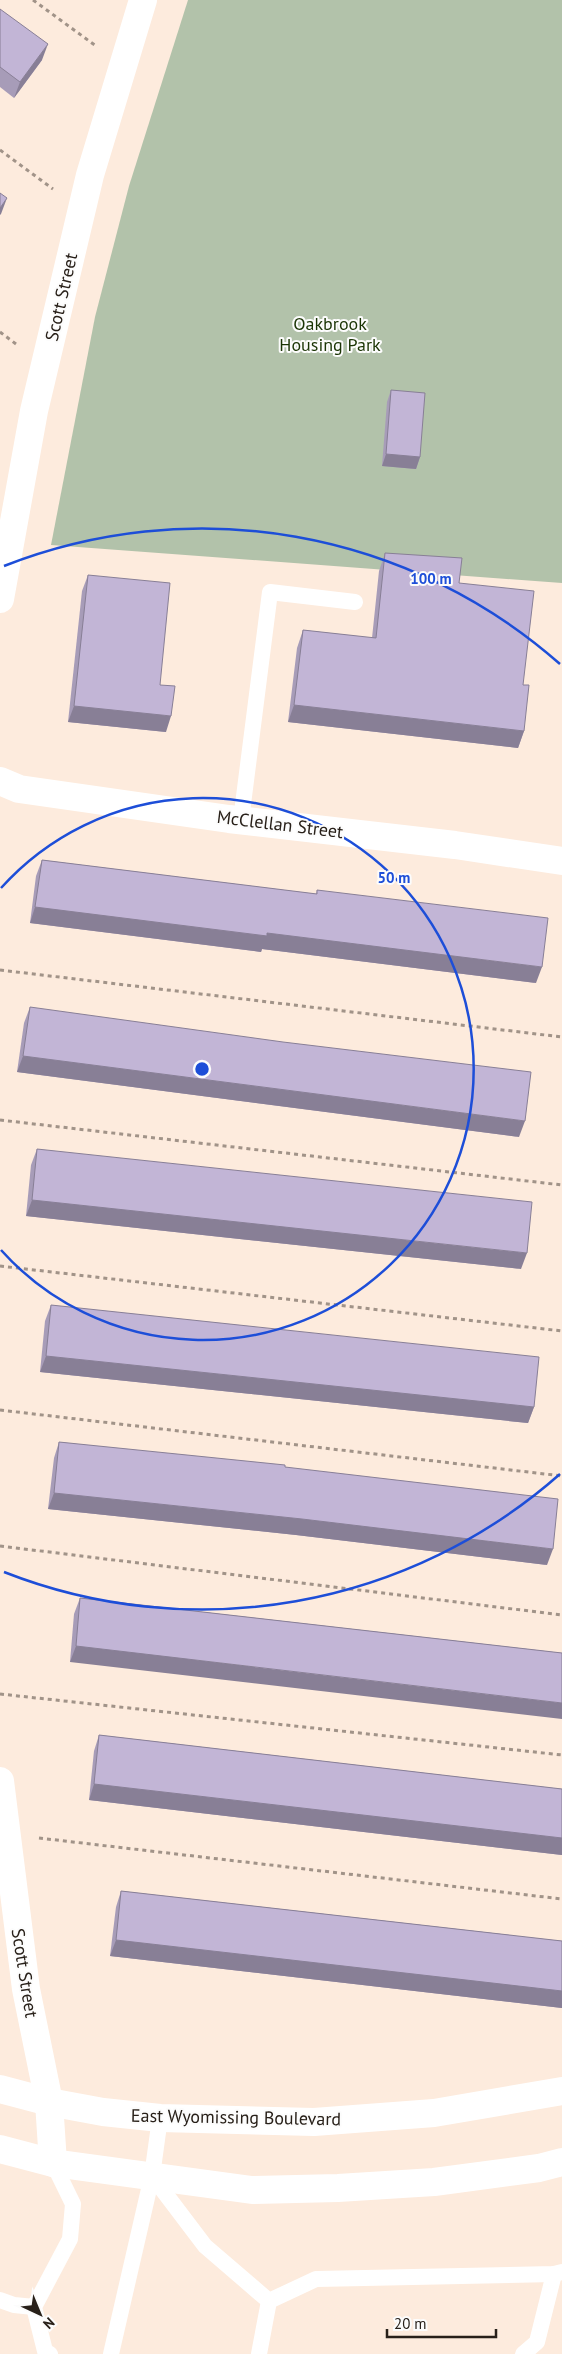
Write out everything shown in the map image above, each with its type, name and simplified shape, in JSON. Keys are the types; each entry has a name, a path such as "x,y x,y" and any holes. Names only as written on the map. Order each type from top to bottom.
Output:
{"street":[{"name":"Scott Street","path":"0,599 34,411 82,209 143,0"},
{"name":"McClellan Street","path":"0,781 19,789 241,820 455,845 562,861"},
{"name":"Scott Street","path":"0,1781 26,1990 49,2102 53,2163"},
{"name":"East Wyomissing Boulevard","path":"0,2089 49,2102 103,2112 160,2118 323,2122 434,2113 562,2091"},
{"path":"0,2149 53,2163 252,2190 338,2188 434,2182 539,2168 562,2162"}],"lane":[{"path":"241,820 270,592 355,602"},
{"path":"111,2354 152,2176 160,2118"},
{"path":"45,2353 34,2307 70,2239 73,2204 53,2163"},
{"path":"152,2176 205,2246 270,2301"},
{"path":"270,2301 316,2279 558,2273 537,2342 523,2354"},
{"path":"259,2354 270,2301"},
{"path":"7,2303 34,2307"}],"path":[{"path":"33,0 123,65"},
{"path":"0,150 82,209"},
{"path":"0,970 562,1037"},
{"path":"0,1120 562,1185"},
{"path":"0,1266 562,1331"},
{"path":"0,1410 562,1476"},
{"path":"0,1546 562,1615"},
{"path":"0,1694 562,1755"},
{"path":"6,1835 562,1899"}],"green space":[{"name":"Oakbrook Housing Park","path":"188,0 562,0 562,583 51,545 95,317 129,186"}],"building":[{"path":"0,9 48,44 20,82 0,67"},
{"path":"0,193 7,198 0,208"},
{"path":"391,390 425,393 420,457 386,454"},
{"path":"385,553 462,558 459,583 534,591 523,685 529,685 524,731 294,705 303,630 376,638"},
{"path":"88,575 170,583 160,685 175,686 171,716 74,706"},
{"path":"42,860 317,894 317,890 548,918 542,967 267,933 267,936 35,907"},
{"path":"30,1007 283,1042 531,1072 525,1121 23,1056"},
{"path":"37,1149 532,1202 527,1253 32,1200"},
{"path":"51,1305 539,1357 534,1407 46,1356"},
{"path":"59,1442 285,1465 285,1467 558,1499 553,1549 302,1519 54,1493"},
{"path":"80,1598 562,1653 562,1703 76,1646"},
{"path":"99,1735 562,1789 562,1838 94,1784"},
{"path":"121,1891 562,1941 562,1991 116,1940"}]}
